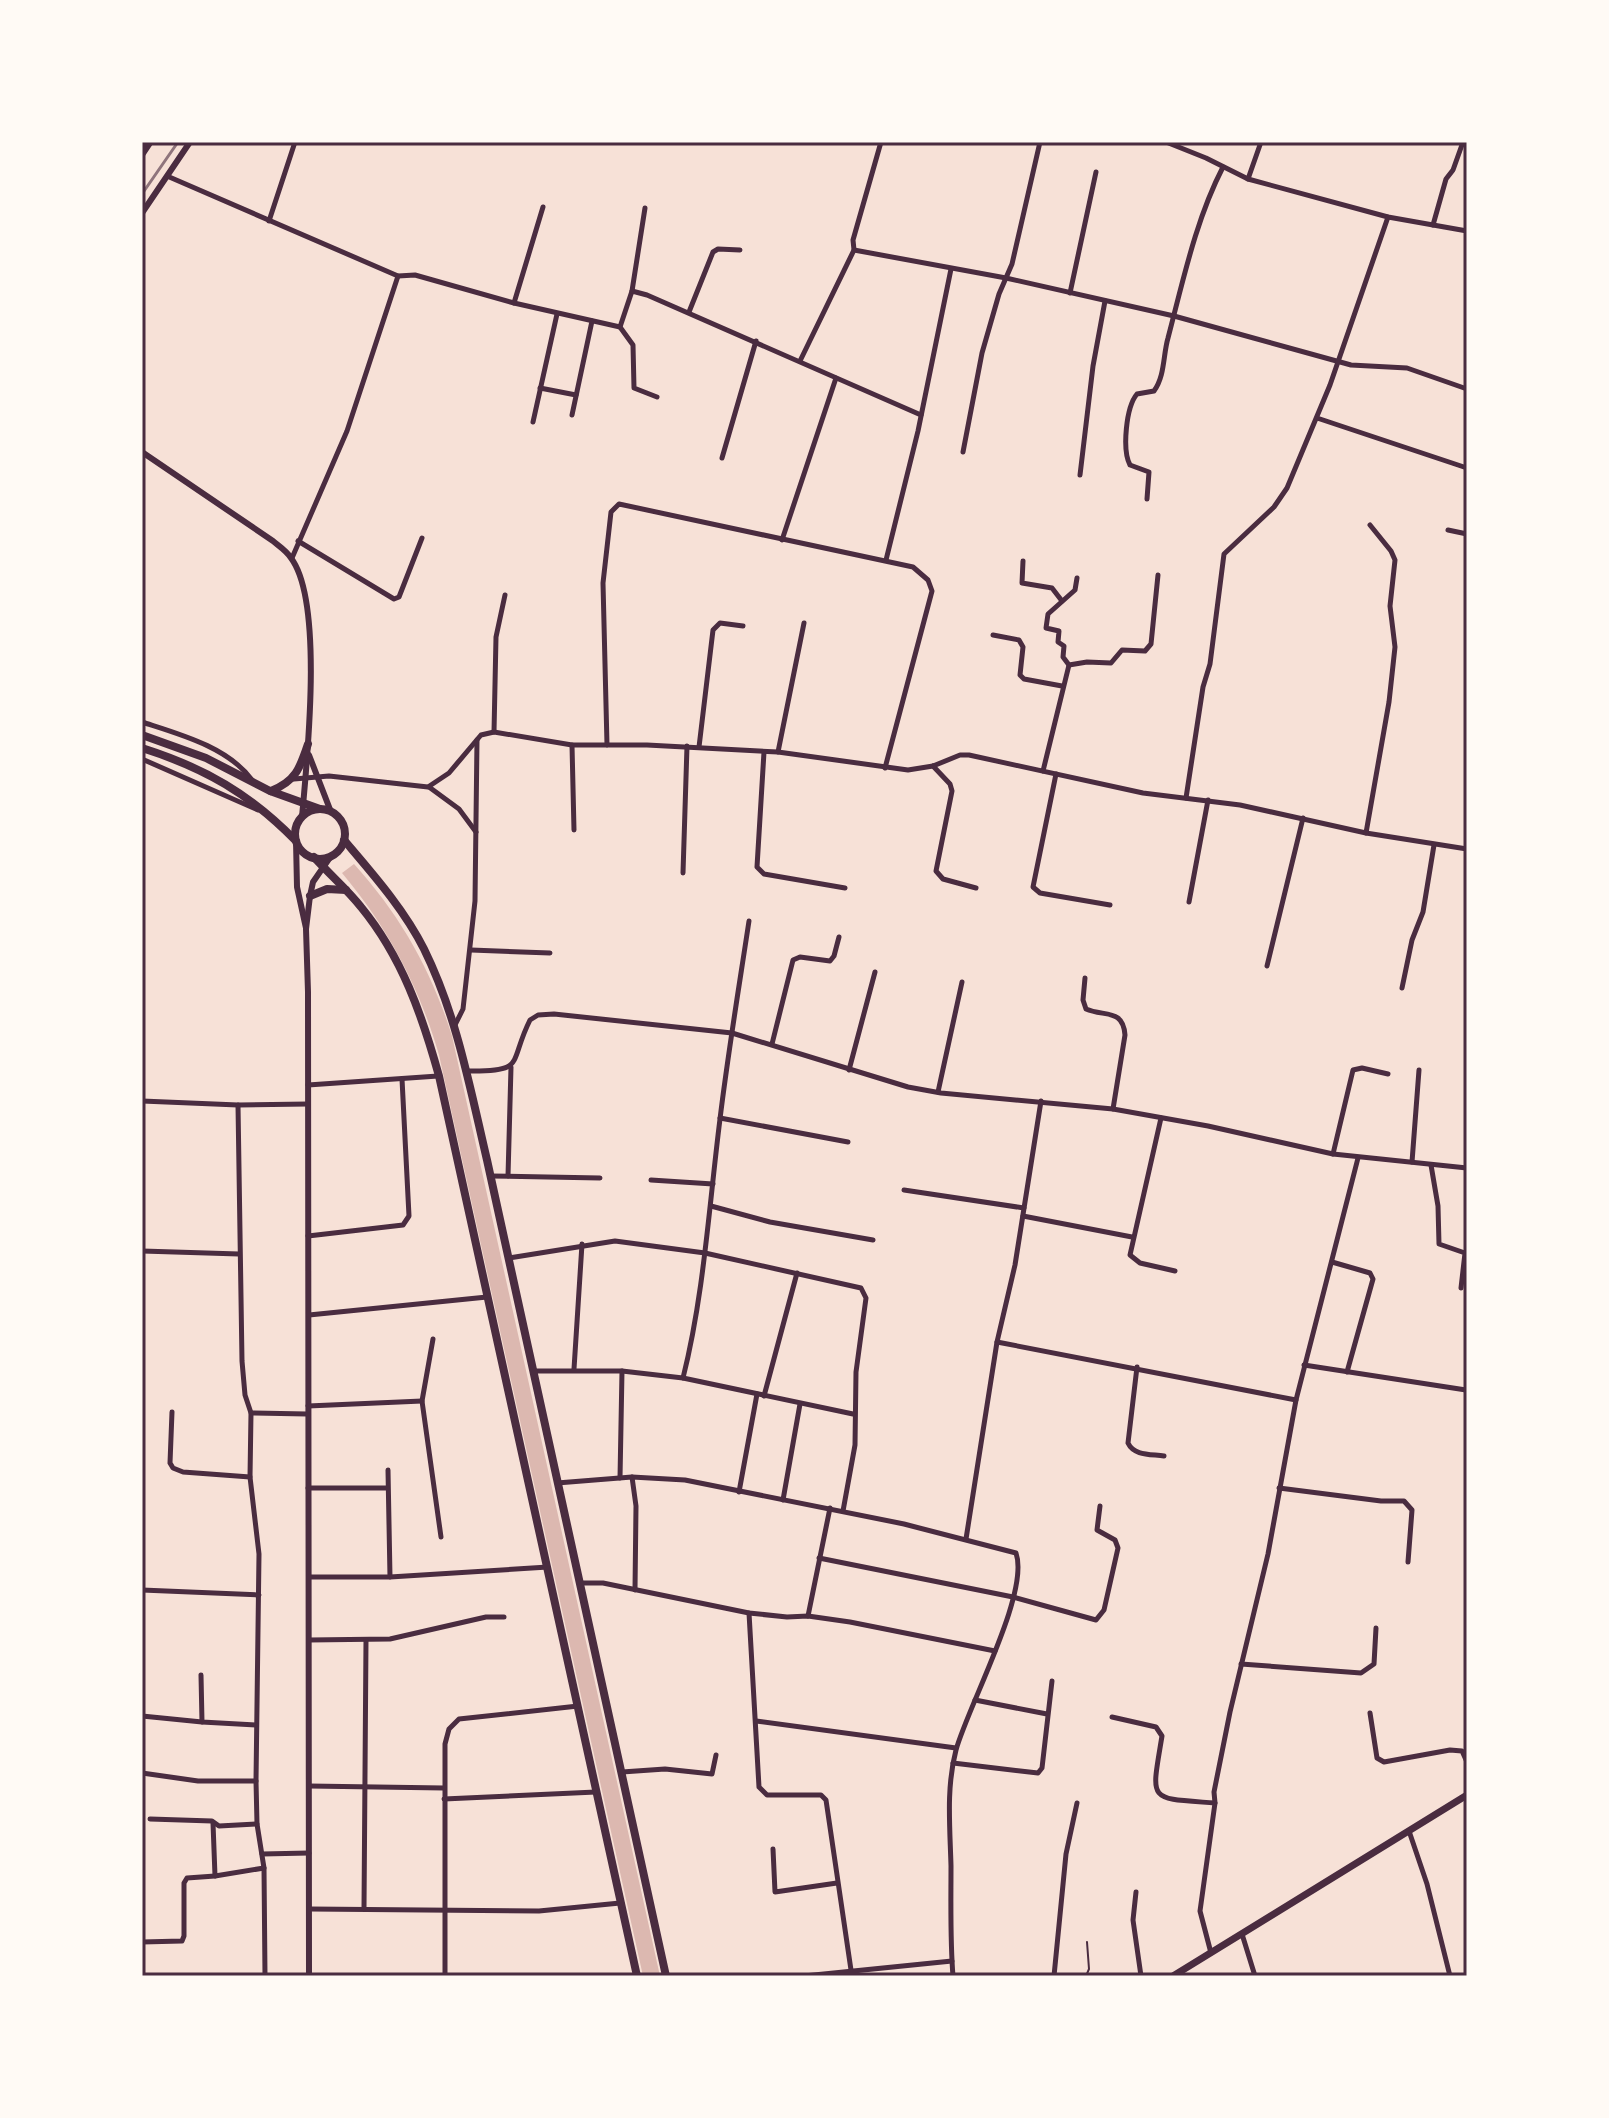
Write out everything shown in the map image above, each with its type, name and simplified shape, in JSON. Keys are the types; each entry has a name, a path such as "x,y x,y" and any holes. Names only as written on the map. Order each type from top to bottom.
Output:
{"highway":[{"path":"142,735 206,758 270,791 331,812 342,823 344,840 401,912 422,946 455,1025 466,1071 666,1976"},
{"path":"270,791 294,779 308,744"},
{"path":"142,748 219,779 268,814 304,852 314,857 375,925 401,967 419,1008 439,1076 637,1976"},
{"path":"296,841 296,827 302,817 309,811 320,809"},
{"path":"314,857 331,856 344,840"},
{"path":"310,896 327,889 346,890"}],"main road":[{"path":"142,152 150,142"},
{"path":"1173,1976 1467,1795"}],"street":[{"path":"142,213 190,142"},
{"path":"269,221 295,142"},
{"path":"800,361 854,250 853,240 881,142"},
{"path":"963,452 982,353 1006,278 1040,142"},
{"path":"1166,142 1248,179 1388,217 1467,231"},
{"path":"1248,179 1261,142"},
{"path":"1433,225 1446,179 1453,170 1463,142"},
{"path":"1147,499 1149,472 1130,465 1126,455 1130,413 1134,396 1154,391 1159,383 1167,341 1209,194 1223,167"},
{"path":"1070,293 1096,172"},
{"path":"167,176 398,276 415,275 557,314 620,327 633,345 634,388 657,397"},
{"path":"514,303 543,207"},
{"path":"620,327 632,291 645,208"},
{"path":"1186,798 1203,687 1210,664 1224,554 1274,507 1287,488 1338,362 1388,217"},
{"path":"689,312 713,252 718,249 740,250"},
{"path":"854,250 1006,278 1174,316 1338,362 1363,367 1407,368 1467,389"},
{"path":"886,560 921,415 951,269"},
{"path":"292,558 347,431 398,276"},
{"path":"632,291 689,312 921,415"},
{"path":"1080,475 1093,366 1105,301"},
{"path":"533,422 557,314"},
{"path":"572,415 592,321"},
{"path":"722,458 756,341"},
{"path":"782,540 836,378"},
{"path":"540,388 576,395"},
{"path":"1317,418 1467,468"},
{"path":"142,452 264,534 292,558 305,589 310,622 309,755 302,817"},
{"path":"607,745 603,583 606,534 611,512 619,504 917,569 928,580 932,591 885,768"},
{"path":"1366,833 1389,702 1395,647 1390,606 1395,560 1370,525"},
{"path":"1448,530 1467,534"},
{"path":"298,541 394,599 402,591 422,538"},
{"path":"1023,561 1022,583 1052,588 1062,601"},
{"path":"1069,665 1111,663 1122,650 1145,651 1151,644 1158,575"},
{"path":"1069,665 1063,657 1064,646 1058,642 1059,631 1046,628 1048,614 1075,590 1077,578"},
{"path":"494,732 496,637 505,595"},
{"path":"699,747 713,630 720,623 743,626"},
{"path":"778,752 804,623"},
{"path":"993,635 1019,640 1023,647 1020,675 1024,679 1062,686"},
{"path":"1043,771 1069,665"},
{"path":"142,722 210,748 243,769 255,784"},
{"path":"428,787 449,773 477,739 485,733 494,732 572,745 687,746 778,752 908,770 969,755 1143,793 1208,800 1366,833 1467,849"},
{"path":"455,1025 463,1009 475,901 477,739"},
{"path":"572,745 574,830"},
{"path":"683,873 687,746"},
{"path":"764,752 757,867 764,874 845,888"},
{"path":"309,755 331,812"},
{"path":"142,759 268,814"},
{"path":"933,766 950,784 952,791 936,871 943,879 976,888"},
{"path":"1056,774 1033,887 1040,893 1110,905"},
{"path":"294,779 318,776 428,787 459,809 476,832"},
{"path":"1189,902 1208,800"},
{"path":"1267,966 1303,818"},
{"path":"296,841 297,887 306,929"},
{"path":"1402,988 1412,940 1423,912 1434,845"},
{"path":"309,1976 306,929 313,882 331,856"},
{"path":"683,1378 705,1253 720,1118 749,921"},
{"path":"772,1044 793,960 800,957 830,961 839,937"},
{"path":"471,950 550,953"},
{"path":"849,1070 875,972"},
{"path":"1085,978 1083,1000 1086,1009 1118,1016 1125,1030 1113,1109"},
{"path":"938,1092 962,982"},
{"path":"466,1071 504,1070 511,1066 520,1052 529,1022 538,1015 554,1014 732,1033 849,1070 938,1092 1113,1109 1333,1154 1467,1168"},
{"path":"508,1176 511,1066"},
{"path":"1333,1154 1353,1070 1362,1068 1388,1074"},
{"path":"1412,1162 1419,1070"},
{"path":"308,1085 439,1076"},
{"path":"308,1236 403,1225 409,1216 402,1079"},
{"path":"142,1101 308,1104"},
{"path":"966,1539 997,1342 1015,1265 1041,1101"},
{"path":"238,1105 242,1361 245,1395 251,1413 250,1477 259,1554 256,1781 257,1824 264,1868 265,1976"},
{"path":"720,1118 848,1142"},
{"path":"1161,1118 1130,1255 1134,1261 1175,1271"},
{"path":"1211,1953 1200,1911 1217,1779 1268,1554 1296,1400 1358,1158"},
{"path":"1431,1165 1438,1206 1439,1244 1465,1253 1461,1288"},
{"path":"490,1176 600,1178"},
{"path":"651,1180 713,1184"},
{"path":"904,1190 1024,1208"},
{"path":"711,1206 770,1222 873,1240"},
{"path":"1023,1216 1133,1237"},
{"path":"508,1259 582,1244 615,1241 705,1253 856,1286 865,1292 853,1414 855,1445 843,1511"},
{"path":"574,1369 582,1244"},
{"path":"142,1251 239,1254"},
{"path":"1332,1262 1370,1273 1373,1279 1347,1372"},
{"path":"764,1396 797,1273"},
{"path":"309,1315 487,1297"},
{"path":"433,1339 422,1401 441,1537"},
{"path":"997,1342 1296,1400"},
{"path":"1304,1365 1466,1390"},
{"path":"1137,1367 1128,1443 1138,1453 1164,1456"},
{"path":"533,1371 622,1371 683,1378 853,1414"},
{"path":"620,1478 622,1371"},
{"path":"739,1492 757,1394"},
{"path":"251,1413 422,1401"},
{"path":"783,1500 800,1404"},
{"path":"172,1412 170,1463 173,1468 183,1472 250,1477"},
{"path":"388,1470 390,1577"},
{"path":"557,1483 632,1477 685,1480 830,1508 1016,1553 1019,1561 1013,1597 953,1763 949,1804 953,1976"},
{"path":"632,1477 636,1506 635,1590"},
{"path":"308,1488 387,1488"},
{"path":"1279,1488 1404,1501 1412,1510 1408,1562"},
{"path":"819,1558 1013,1597 1090,1620 1100,1617 1104,1610 1118,1548 1112,1538 1097,1530 1100,1506"},
{"path":"808,1616 830,1508"},
{"path":"309,1577 390,1577 548,1567"},
{"path":"579,1583 603,1583 749,1613 808,1616 995,1651"},
{"path":"142,1590 259,1595"},
{"path":"749,1613 759,1787 767,1795 821,1795 826,1800 851,1970"},
{"path":"309,1640 390,1639 486,1617 504,1617"},
{"path":"1241,1664 1361,1673 1374,1664 1376,1628"},
{"path":"364,1909 366,1640"},
{"path":"201,1675 202,1722"},
{"path":"953,1763 1038,1773 1042,1768 1052,1681"},
{"path":"975,1700 1047,1714"},
{"path":"445,1976 444,1788 449,1729 459,1719 578,1706"},
{"path":"1370,1713 1377,1758 1384,1762 1450,1750 1462,1751 1467,1762"},
{"path":"142,1716 256,1725"},
{"path":"1112,1717 1161,1730 1155,1781 1155,1791 1160,1796 1172,1800 1215,1803"},
{"path":"756,1721 956,1748"},
{"path":"621,1773 657,1769 712,1774 716,1755"},
{"path":"142,1773 198,1781 256,1781"},
{"path":"309,1786 444,1788"},
{"path":"444,1799 596,1792"},
{"path":"1054,1976 1066,1854 1077,1803"},
{"path":"150,1819 212,1821 219,1826 257,1824"},
{"path":"212,1821 215,1876"},
{"path":"1409,1830 1427,1884 1450,1976"},
{"path":"773,1849 775,1892 837,1883"},
{"path":"262,1854 309,1853"},
{"path":"142,1942 182,1941 184,1883 187,1878 264,1868"},
{"path":"1136,1892 1133,1920 1141,1976"},
{"path":"310,1909 539,1911 620,1903"},
{"path":"1242,1934 1255,1976"},
{"path":"804,1976 952,1961"}],"lane":[{"path":"1086,1976 1089,1969 1087,1942"}],"shaded area":[{"path":"354,864 386,903 412,944 444,1011 452,1036 660,1976 643,1976 439,1055 422,1005 400,959 374,915 342,873"}],"railway":[{"path":"142,194 178,142"}]}
